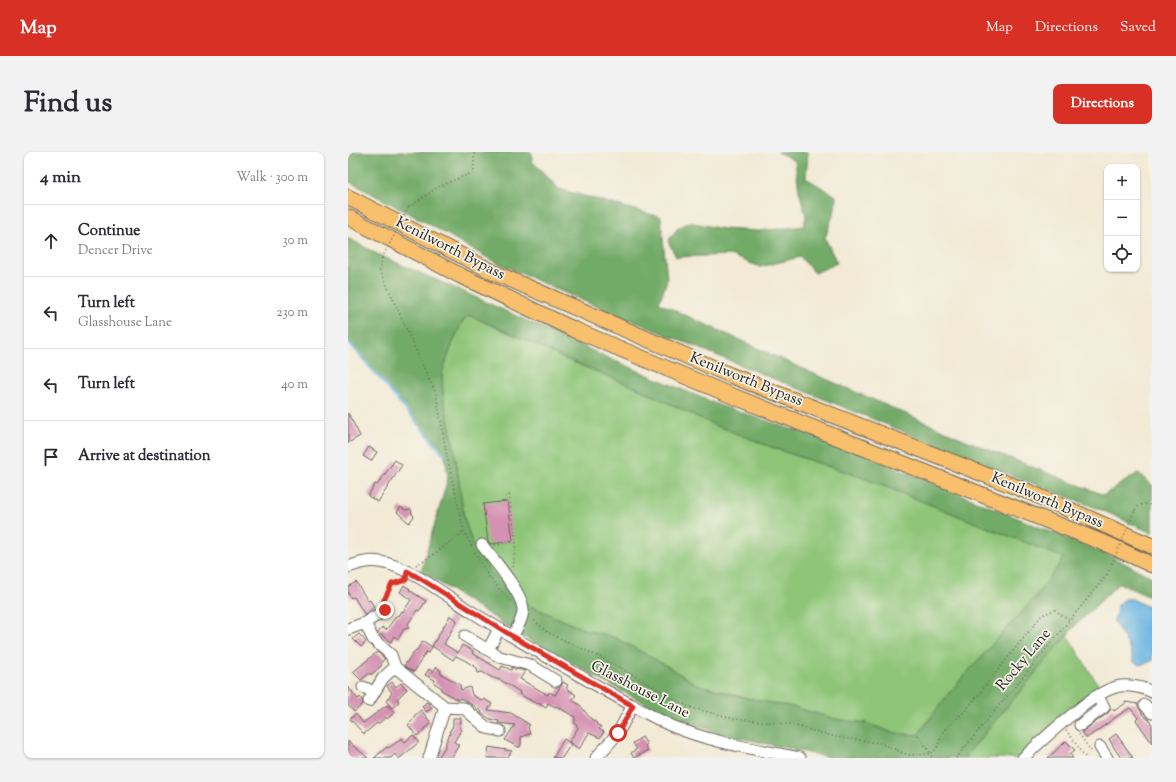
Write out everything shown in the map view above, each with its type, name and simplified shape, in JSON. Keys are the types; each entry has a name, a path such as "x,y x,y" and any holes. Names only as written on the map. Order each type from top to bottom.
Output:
{"highway":[{"name":"Kenilworth Bypass","path":"348,197 493,272 730,375 1029,492 1152,546"},
{"name":"Kenilworth Bypass","path":"348,217 461,276 573,329 730,395 1109,545 1152,565"}],"street":[{"path":"483,546 515,588 522,603 523,611 519,625 512,636"},
{"name":"Glasshouse Lane","path":"348,567 367,561 381,562 407,571 499,629 633,706 672,726 712,740 800,758"},
{"path":"348,629 365,623 385,610"},
{"path":"365,623 373,639 391,655 395,667 445,707 464,708 487,728 500,731"},
{"path":"488,650 499,629"},
{"path":"465,636 500,657 530,665 556,681"},
{"path":"362,687 372,697 382,678 395,667"},
{"path":"1031,755 1056,727 1106,690 1118,686 1131,686 1152,692"},
{"path":"1078,727 1104,707 1098,696"},
{"path":"596,758 618,733 633,706"},
{"path":"429,758 445,707"},
{"path":"1100,747 1107,758"}],"path":[{"path":"474,152 474,172 440,186 409,207 382,258 380,270 436,393 447,457 464,531 488,576 515,606 547,632 612,664 689,708 736,719 789,724 836,737 880,743 908,755 930,754 937,748 943,731 966,710 1042,615 1055,610 1070,620"},
{"path":"505,496 509,495 515,542 512,584"},
{"name":"Rocky Lane","path":"956,758 1107,575 1135,510 1140,505 1147,503 1152,506"},
{"path":"385,610 383,602 392,584 406,580 407,571 432,556 464,531"},
{"path":"483,546 515,542"},
{"path":"1078,727 1092,752 1100,747"},
{"path":"1066,729 1086,758"},
{"path":"918,735 932,758"}],"green space":[{"path":"348,152 531,152 532,161 559,189 661,217 667,280 659,303 803,369 982,447 1104,495 1138,473 1152,485 1152,533 1104,511 988,466 581,300 491,260 429,224 348,181"},
{"path":"778,152 808,152 806,178 836,196 835,209 825,238 837,263 815,273 800,257 760,267 730,255 676,257 668,241 677,229 689,222 723,229 759,231 804,226 806,216 799,191 795,161"},
{"path":"348,238 377,254 606,357 721,406 835,443 1110,556 1152,577 1152,598 1119,583 1074,627 964,758 832,758 718,733 663,713 600,679 529,640 421,571 448,478 445,456 348,341","holes":["469,315 563,358 637,388 712,424 776,449 861,477 1064,558 1036,596 948,694 918,735 893,733 866,723 835,719 797,708 747,698 696,684 616,638 583,629 517,600 489,570 473,545 464,518 455,453 443,395 442,373 462,322"]},
{"path":"468,315 563,358 637,388 776,449 861,477 1065,558 1036,596 948,694 918,735 893,733 866,723 835,719 797,708 747,698 696,684 616,638 583,629 517,600 489,570 473,545 464,518 455,453 443,395 442,373 453,342 462,322"},
{"path":"1067,635 1100,688 1057,721 1017,758 964,758"}],"water":[{"path":"1125,599 1132,599 1152,609 1152,661 1140,665 1134,662 1130,649 1114,621 1118,605"}],"building":[{"path":"348,413 360,436 348,443"},
{"path":"369,447 377,452 371,461 363,456"},
{"path":"395,460 402,465 378,502 368,496 375,484 377,485"},
{"path":"508,501 513,541 490,544 488,541 483,504"},
{"path":"401,507 405,510 411,509 414,516 409,523 397,512"},
{"path":"356,582 368,601 370,600 374,607 365,615 354,597 351,598 348,593 348,587"},
{"path":"404,585 426,601 419,611 417,610 408,624 409,628 404,629 398,639 394,636 391,642 378,633 382,627 386,630 397,615 399,616 402,611 403,612 411,600 400,592"},
{"path":"450,616 457,620 444,644 458,653 462,645 500,670 502,666 511,670 512,667 516,670 525,671 520,679 548,695 549,692 555,695 563,682 568,685 566,688 576,695 572,700 580,705 590,718 601,727 599,729 604,732 600,738 589,733 579,749 569,742 578,728 575,723 575,717 548,703 546,708 538,703 537,704 519,694 520,692 499,679 493,678 482,672 478,673 477,668 466,661 456,656 453,660 432,646"},
{"path":"359,634 366,642 361,647 353,639"},
{"path":"423,641 432,647 429,653 426,652 414,672 404,666"},
{"path":"377,652 385,659 380,663 382,665 371,675 370,673 361,680 353,672"},
{"path":"436,667 441,671 440,673 460,685 461,690 470,687 472,695 483,701 484,699 492,704 488,710 511,713 530,725 528,727 530,734 521,737 520,747 505,740 515,725 498,723 499,721 490,719 468,702 460,698 458,700 441,690 442,688 434,683 435,680 425,675 429,669 433,672"},
{"path":"392,682 396,687 401,683 407,689 397,699 399,702 392,708 386,701 392,693 387,686"},
{"path":"348,687 358,699 360,697 363,704 354,712 348,705"},
{"path":"427,702 432,708 426,712 422,706"},
{"path":"1125,702 1138,704 1143,715 1149,720 1152,725 1152,743 1136,720 1138,718 1130,708 1087,738 1082,732 1108,713 1112,708 1114,711 1126,703"},
{"path":"387,705 394,713 387,719 386,717 378,724 377,723 364,734 350,719 356,714 363,723"},
{"path":"421,710 431,723 417,736 408,725 415,718 414,716"},
{"path":"453,718 461,718 461,730 454,742 459,745 451,758 438,758 446,745 449,732 453,726"},
{"path":"1116,734 1133,758 1121,758 1109,739"},
{"path":"413,735 419,742 400,758 398,758 395,754 391,758 374,758 387,747 388,748 402,738 405,742"},
{"path":"642,737 647,744 645,746 648,750 634,758 631,753 637,749 633,743"},
{"path":"564,739 571,744 562,758 553,758"},
{"path":"348,741 356,748 368,758 348,758"},
{"path":"1066,741 1075,750 1070,754 1073,758 1048,758"},
{"path":"489,747 512,751 507,758 487,758"}],"waterway":[{"path":"348,341 445,456"}],"route":[{"path":"385,610 383,602 392,584 400,583 406,580 407,571 499,629 633,706 618,733"}]}
